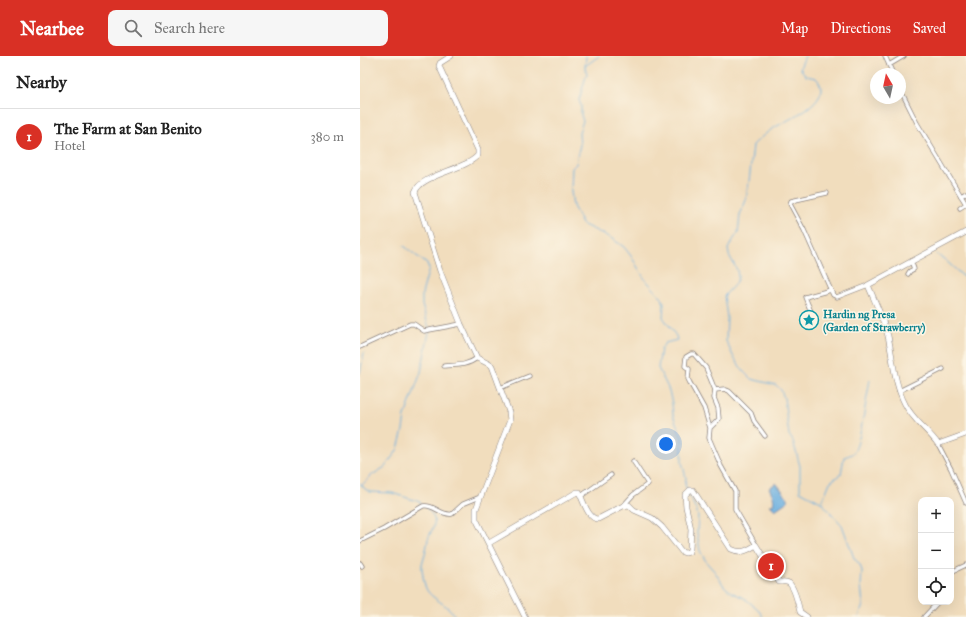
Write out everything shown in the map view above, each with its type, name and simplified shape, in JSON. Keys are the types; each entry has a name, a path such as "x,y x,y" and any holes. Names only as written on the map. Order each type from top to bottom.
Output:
{"street":[{"path":"451,56 440,63 439,66 478,150 478,155 472,160 420,185 415,192 440,271 461,324 477,358 492,366 509,412 510,420 480,497 476,509 476,519 525,617"},
{"path":"885,56 890,68"},
{"path":"889,65 904,56"},
{"path":"906,101 917,123 966,204 960,208"},
{"path":"961,196 966,193"},
{"path":"827,194 791,201 790,204 804,230 833,295 837,297 868,285 966,232"},
{"path":"911,261 917,274"},
{"path":"908,274 914,269"},
{"path":"868,285 882,316 899,391 907,409 930,433 938,444 966,503"},
{"path":"814,319 805,297 831,290"},
{"path":"360,347 410,324 414,324 424,330 428,330 461,324"},
{"path":"710,428 719,419 718,408 714,398 715,390 706,368 694,354 691,354 686,357 685,366 689,369 688,378 704,408 710,428 709,438 721,466 735,491 735,509 779,582 785,582 790,585 795,594 800,612 807,617"},
{"path":"444,366 471,363 477,358"},
{"path":"899,391 943,369"},
{"path":"500,388 529,376"},
{"path":"715,390 724,389 729,391 751,413 754,421 765,436"},
{"path":"938,444 966,434"},
{"path":"623,506 633,495 648,484 633,461"},
{"path":"581,496 612,475"},
{"path":"489,543 579,492 590,515 596,520 623,506 629,505 634,510 650,516 662,527 682,552 689,552 691,529 685,495 690,490 693,490 731,549 737,552 744,552 756,546"},
{"path":"360,541 423,506 428,505 446,514 452,514 463,504 480,497"},
{"path":"954,571 966,565"},
{"path":"924,617 935,605"}],"water":[{"path":"776,483 788,498 788,501 775,510 770,505 773,505 774,501 769,488"}],"waterway":[{"path":"586,56 585,68 587,73 579,100 583,121 579,132 580,145 576,164 572,168 571,191 573,206 582,224 611,238 624,247 644,278 662,298 664,304 663,317 676,336 677,340 665,343 661,349 658,368 668,388 672,403 673,415 682,438 682,462 686,478 685,485 687,489"},
{"path":"585,66 599,56"},
{"path":"805,56 800,68 806,76 816,78 818,80 821,88 819,95 809,107 772,129 753,145 746,200 740,215 738,233 728,249 729,255 737,270 738,277 735,284 724,296 727,317 726,341 734,358 751,379 776,385 781,390 784,398 789,435 793,441 800,466 800,491 821,502 842,525 854,558 860,565 862,571 861,585 863,605 859,617"},
{"path":"404,246 427,264 429,268 422,294 422,305 429,328"},
{"path":"936,254 944,259 966,279"},
{"path":"362,485 372,475 385,467 398,449 405,416 421,372 429,332"},
{"path":"360,373 364,353"},
{"path":"822,502 830,482 841,474 844,457 852,454 856,449 861,431 870,380"},
{"path":"360,483 370,492 392,493 420,502 423,505"},
{"path":"688,494 696,509 698,517 697,533 700,551 707,563 724,586 731,592 744,598 758,609 763,617"},
{"path":"425,507 430,511 434,519 434,526 428,539 422,564 425,585 427,591 448,608 455,617"}],"place":[{"name":"Hardin ng Presa (Garden of Strawberry)","path":"809,320"},
{"name":"The Farm at San Benito","path":"771,566"}]}
